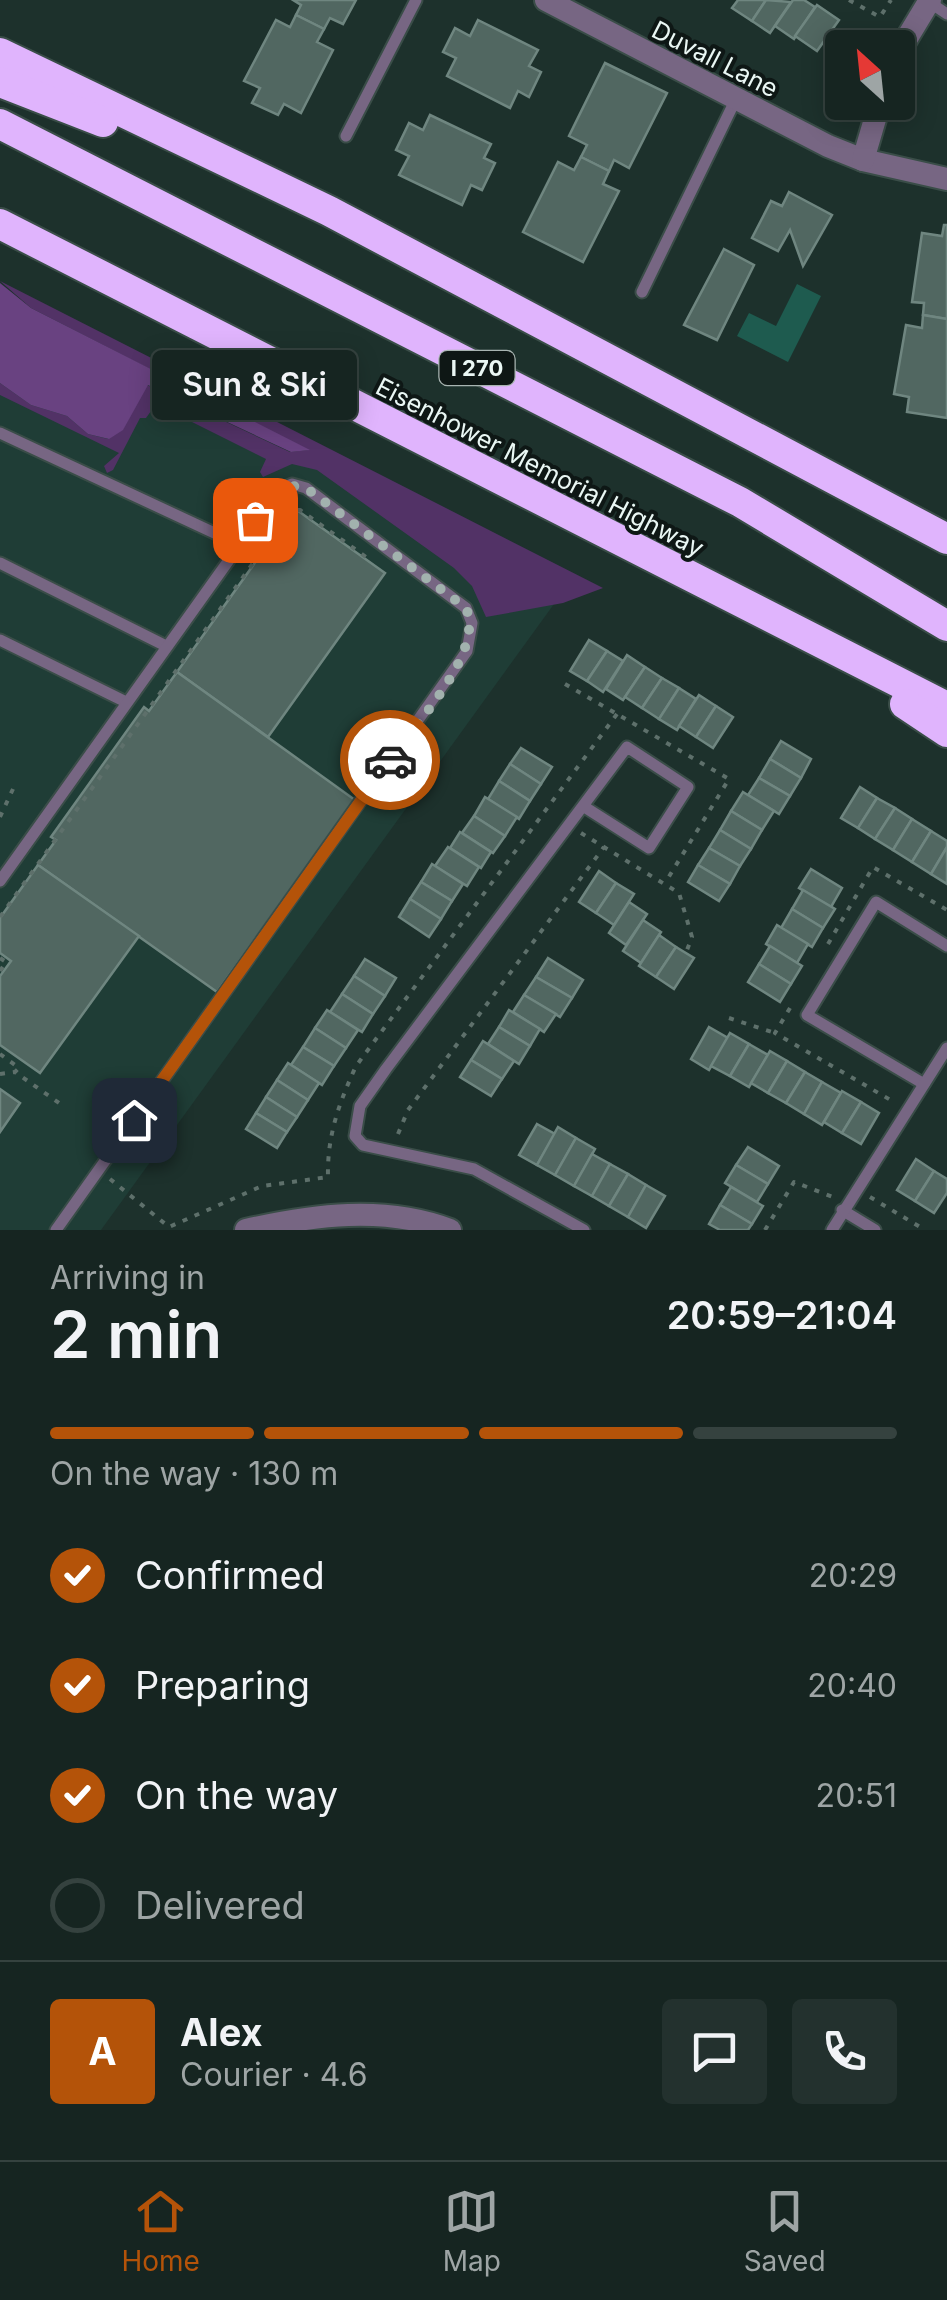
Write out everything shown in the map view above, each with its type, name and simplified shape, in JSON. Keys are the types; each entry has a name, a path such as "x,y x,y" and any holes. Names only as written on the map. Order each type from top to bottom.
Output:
{"highway":[{"path":"0,53 329,212 737,424 947,539"},
{"path":"0,82 329,212"},
{"name":"I 270","path":"0,124 740,502 947,626"},
{"name":"Eisenhower Memorial Highway","path":"0,224 947,707"},
{"path":"795,630 947,732"}],"street":[{"name":"Duvall Lane","path":"546,0 734,100 862,160 947,179"},
{"path":"915,31 935,5"},
{"path":"862,160 874,120"},
{"path":"249,1230 312,1216 382,1215 450,1230"}],"lane":[{"path":"346,136 416,0"},
{"path":"642,292 734,100"},
{"path":"0,433 238,544"},
{"path":"0,882 272,495 292,484 306,488 458,598 472,623 467,651 56,1230"},
{"path":"0,563 166,646"},
{"path":"0,640 126,702"},
{"path":"583,806 649,848 688,787 627,746 360,1106 355,1136 363,1145 474,1170 584,1230"},
{"path":"924,1084 807,1016 876,902 947,946"},
{"path":"832,1230 947,1048"},
{"path":"842,1210 875,1230"}],"path":[{"path":"849,0 880,17 891,0"},
{"path":"0,917 291,510 300,510 368,558"},
{"path":"99,1170 169,1228 262,1186 328,1177 327,1150 337,1107 356,1066 617,714"},
{"path":"0,817 14,789"},
{"path":"569,825 680,893 692,937 687,950"},
{"path":"413,1141 397,1137 408,1110 604,846"},
{"path":"0,958 6,962 0,970"},
{"path":"728,1018 776,1033"},
{"path":"0,1054 19,1068 16,1072"},
{"path":"0,1074 16,1072 59,1103"},
{"path":"765,1230 794,1182"},
{"path":"879,1182 869,1197 925,1230"}],"shaded area":[{"path":"0,281 603,588 563,603 486,617 472,586 454,568 317,470 292,464 263,477 260,472 266,459 156,404 146,418 140,418 113,470 107,473 104,466 119,453 0,395 0,383 31,405 67,416 88,434 108,439 123,429 147,385 290,452 308,450 31,308"},
{"path":"0,283 31,308 310,450 291,452 148,385 123,430 109,439 88,434 67,416 31,405 0,383"},
{"path":"797,284 821,296 788,362 737,336 749,313 776,326"},
{"path":"0,313 406,508 562,593 101,1230 0,1230"}],"building":[{"path":"293,0 356,0 343,24 330,18 324,29 296,15 301,5"},
{"path":"738,0 766,0 752,21 732,8"},
{"path":"766,0 791,2 770,33 752,21"},
{"path":"793,0 804,0 815,7 794,39 775,26"},
{"path":"817,5 839,20 832,30 825,30 825,40 817,51 795,36"},
{"path":"296,15 324,29 317,42 333,50 301,113 284,104 278,115 252,103 260,88 244,81 276,20 290,27"},
{"path":"478,20 538,50 529,66 541,72 529,97 518,91 510,108 447,76 456,58 443,52 455,28 470,36"},
{"path":"605,63 667,93 629,168 614,160 609,171 581,157 587,145 569,136"},
{"path":"430,115 491,144 484,158 495,163 482,190 471,185 462,205 399,175 409,156 396,150 409,123 423,130"},
{"path":"581,157 609,171 603,184 619,191 583,262 523,232 558,162 574,170"},
{"path":"789,192 832,215 803,266 790,230 778,251 752,238 771,201 782,206"},
{"path":"944,225 947,319 923,315 924,303 912,302 922,233 942,236"},
{"path":"724,249 754,265 717,340 684,325"},
{"path":"923,315 947,319 947,418 907,412 909,397 894,394 906,325 922,328"},
{"path":"294,508 385,573 268,737 177,672"},
{"path":"589,640 607,651 587,681 570,671"},
{"path":"607,651 623,661 603,692 587,681"},
{"path":"627,655 645,667 623,700 606,689"},
{"path":"645,667 662,678 642,708 625,697"},
{"path":"177,672 355,800 217,992 38,865 56,840 51,837 144,707 149,711"},
{"path":"662,678 679,688 659,719 642,708"},
{"path":"679,688 696,699 677,730 659,719"},
{"path":"699,695 716,706 696,737 679,726"},
{"path":"716,706 733,717 713,748 696,737"},
{"path":"781,741 811,759 801,778 770,759"},
{"path":"521,748 552,767 541,784 510,764"},
{"path":"770,759 801,778 790,796 759,778"},
{"path":"510,764 541,784 530,801 499,781"},
{"path":"759,778 790,796 779,814 748,795"},
{"path":"499,781 530,801 519,819 488,799"},
{"path":"860,787 877,798 858,828 841,818"},
{"path":"743,792 774,811 762,830 731,811"},
{"path":"485,797 517,817 505,836 474,816"},
{"path":"877,798 895,808 875,839 858,828"},
{"path":"895,808 912,819 893,850 875,839"},
{"path":"731,811 762,830 751,849 720,830"},
{"path":"474,816 505,836 493,853 462,833"},
{"path":"912,819 931,831 912,862 893,850"},
{"path":"720,830 751,849 740,866 709,848"},
{"path":"931,831 947,841 947,847 931,874 912,862"},
{"path":"460,832 491,852 481,868 450,848"},
{"path":"448,847 479,867 467,886 435,866"},
{"path":"947,847 947,884 931,874"},
{"path":"709,848 740,866 730,884 698,865"},
{"path":"432,864 463,884 452,901 421,882"},
{"path":"38,865 139,936 40,1073 0,1045 0,976 11,961 0,953 0,918"},
{"path":"698,865 730,884 719,901 688,882"},
{"path":"811,869 842,888 831,907 799,888"},
{"path":"599,871 616,883 596,913 579,902"},
{"path":"421,882 452,901 441,919 410,899"},
{"path":"616,883 634,894 614,925 596,913"},
{"path":"803,890 835,909 823,928 792,909"},
{"path":"410,899 441,919 429,937 399,917"},
{"path":"629,902 647,914 626,945 609,933"},
{"path":"792,909 823,928 812,947 781,928"},
{"path":"643,920 661,932 641,963 623,951"},
{"path":"777,925 808,944 797,963 766,944"},
{"path":"659,935 676,947 656,977 639,966"},
{"path":"770,946 802,966 791,984 759,964"},
{"path":"676,947 694,958 674,989 656,977"},
{"path":"548,958 583,980 572,998 536,977"},
{"path":"365,959 396,978 385,996 354,976"},
{"path":"759,964 791,984 780,1002 748,982"},
{"path":"354,976 385,996 373,1014 342,994"},
{"path":"536,977 572,998 560,1017 524,995"},
{"path":"342,994 373,1014 362,1032 330,1012"},
{"path":"524,995 556,1014 544,1032 513,1012"},
{"path":"327,1010 358,1030 346,1048 315,1028"},
{"path":"509,1010 540,1029 530,1046 499,1027"},
{"path":"499,1027 530,1046 519,1064 488,1044"},
{"path":"709,1027 728,1038 709,1070 691,1059"},
{"path":"315,1028 346,1048 334,1066 303,1047"},
{"path":"730,1033 749,1044 730,1076 711,1066"},
{"path":"483,1041 514,1061 502,1079 471,1060"},
{"path":"749,1044 768,1055 749,1087 730,1076"},
{"path":"303,1047 334,1066 322,1085 291,1065"},
{"path":"770,1051 787,1061 768,1093 751,1083"},
{"path":"471,1060 502,1079 491,1096 460,1077"},
{"path":"787,1061 805,1072 786,1103 768,1093"},
{"path":"288,1063 319,1083 308,1100 277,1080"},
{"path":"805,1072 822,1082 804,1114 786,1103"},
{"path":"277,1080 308,1100 297,1117 266,1097"},
{"path":"822,1082 841,1093 822,1125 804,1114"},
{"path":"0,1089 20,1103 0,1132"},
{"path":"842,1091 861,1102 842,1133 824,1122"},
{"path":"266,1097 297,1117 287,1132 256,1113"},
{"path":"861,1102 879,1113 861,1144 842,1133"},
{"path":"256,1113 287,1132 277,1148 246,1129"},
{"path":"537,1124 555,1134 537,1165 519,1155"},
{"path":"558,1127 576,1138 555,1175 537,1165"},
{"path":"576,1138 595,1149 574,1186 555,1175"},
{"path":"748,1147 779,1166 768,1184 736,1165"},
{"path":"592,1154 610,1164 592,1196 574,1186"},
{"path":"916,1159 934,1171 915,1201 897,1190"},
{"path":"610,1164 628,1174 609,1206 592,1196"},
{"path":"736,1165 768,1184 757,1202 725,1183"},
{"path":"934,1171 947,1179 947,1193 934,1213 915,1201"},
{"path":"628,1174 646,1185 628,1217 609,1206"},
{"path":"646,1185 665,1196 646,1228 628,1217"},
{"path":"731,1187 763,1206 752,1224 720,1205"},
{"path":"720,1205 752,1224 748,1230 720,1230 709,1224"}],"way so far":[{"path":"255,520 272,495 286,486 299,485 458,598 466,608 472,623 467,651 390,760"}],"place":[{"name":"Sun & Ski","path":"255,520"}],"route":[{"path":"134,1120 390,760"}]}
